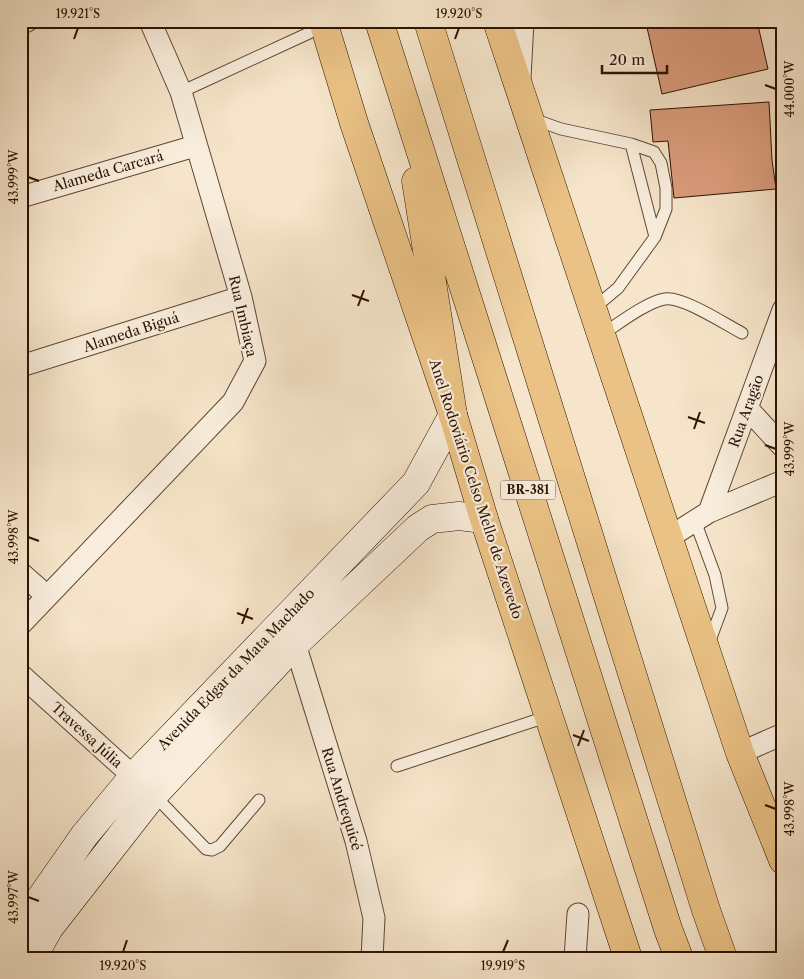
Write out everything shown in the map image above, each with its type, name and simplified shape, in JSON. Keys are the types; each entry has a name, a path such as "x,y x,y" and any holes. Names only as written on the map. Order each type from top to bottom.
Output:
{"main road":[{"name":"BR-381","path":"379,21 679,958"},
{"name":"BR-381","path":"428,21 706,910 724,958"},
{"path":"497,21 740,753 783,860"},
{"name":"Anel Rodoviário Celso Mello de Azevedo","path":"316,27 357,133 453,415 484,519 628,958"},
{"path":"402,93 453,415"}],"street":[{"path":"21,23 27,21"},
{"name":"Rua Imbiaça","path":"21,624 233,402 255,361 241,297 180,92 150,21"},
{"path":"519,89 523,21"},
{"name":"Alameda Carcará","path":"21,197 195,146"},
{"name":"Alameda Biguá","path":"21,366 241,297"},
{"name":"Rua Aragão","path":"702,517 747,408 783,310"},
{"path":"747,408 783,447"},
{"name":"Avenida Edgar da Mata Machado","path":"21,926 84,836 133,777 416,483 453,415"},
{"path":"668,538 702,517 783,481"},
{"name":"Avenida Edgar da Mata Machado","path":"32,958 49,928 154,795 295,644 418,528 432,519 459,516 484,519"},
{"path":"21,573 47,596"},
{"name":"Rua Andrequicé","path":"295,644 356,841 374,918 372,958"},
{"name":"Travessa Júlia","path":"21,675 154,795"},
{"path":"740,753 783,734"},
{"path":"575,958 578,914"}],"lane":[{"path":"180,92 316,27"},
{"path":"529,118 561,129 631,144 654,152 661,163 666,188 666,209 655,237 596,322"},
{"path":"631,144 655,237"},
{"path":"596,322 666,298 684,302 742,333"},
{"path":"702,517 722,608 706,651"},
{"path":"396,766 549,716"},
{"path":"154,795 206,849 212,850 220,846 259,800"}],"building":[{"path":"655,21 757,21 768,69 662,94 646,23"},
{"path":"769,102 772,160 776,189 674,198 668,141 653,142 650,110"}]}
